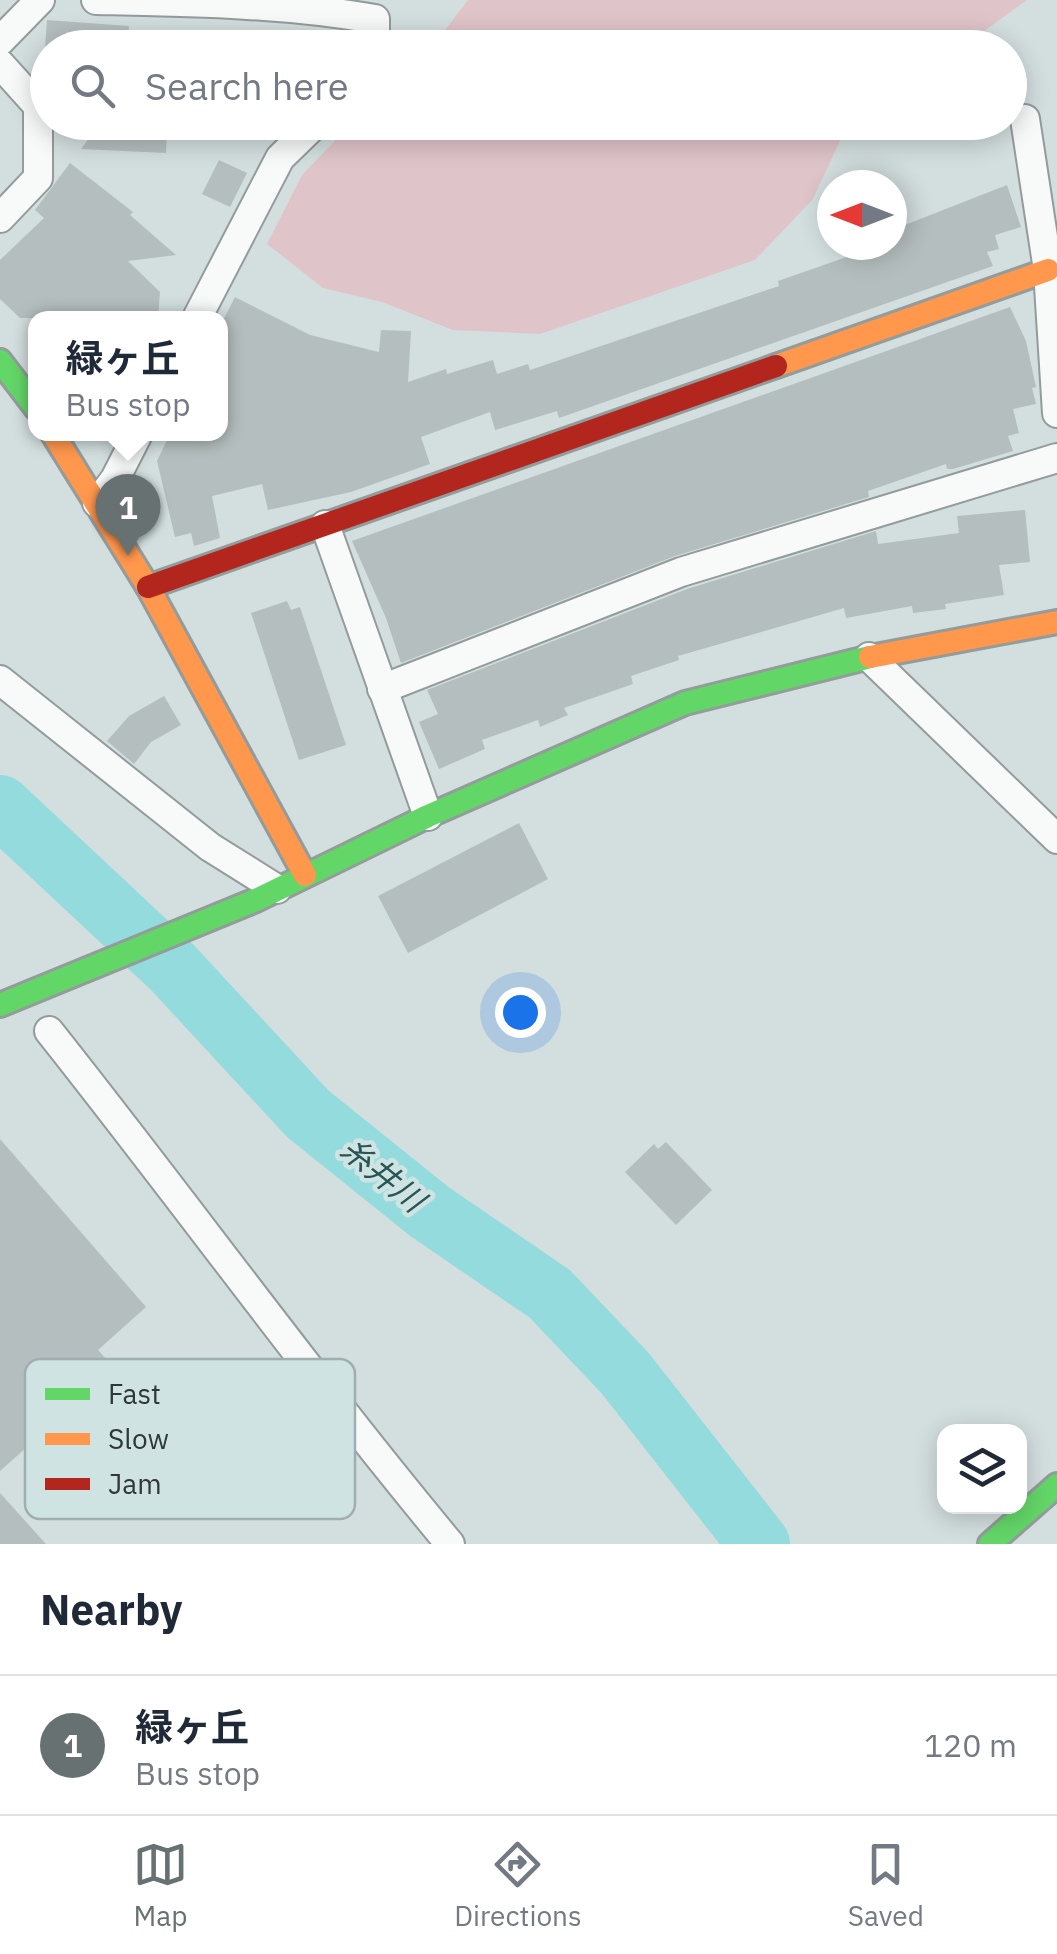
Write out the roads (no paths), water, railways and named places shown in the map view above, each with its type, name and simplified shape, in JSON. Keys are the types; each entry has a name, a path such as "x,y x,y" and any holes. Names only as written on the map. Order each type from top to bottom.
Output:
{"street":[{"path":"0,40 40,0"},
{"path":"96,0 259,3 376,19 376,30"},
{"path":"0,64 30,97"},
{"path":"1027,132 1048,270 1057,413"},
{"path":"0,218 38,178 38,140"},
{"path":"201,311 280,158 298,140"},
{"path":"148,587 1048,270"},
{"path":"0,361 28,398"},
{"path":"57,441 148,587 305,875"},
{"path":"97,504 134,441"},
{"path":"382,689 681,572 1057,458"},
{"path":"325,525 428,816"},
{"path":"0,1005 267,894 428,816 685,702 870,657 1057,622"},
{"path":"870,657 1057,839"},
{"path":"0,680 267,894"},
{"path":"49,1031 303,1359"},
{"path":"355,1428 450,1544"},
{"path":"990,1544 1057,1486"}],"waterway":[{"name":"糸井川","path":"0,806 172,967 308,1114 430,1212 550,1294 625,1373 759,1544"}],"place":[{"name":"緑ヶ丘","path":"128,556"}]}
